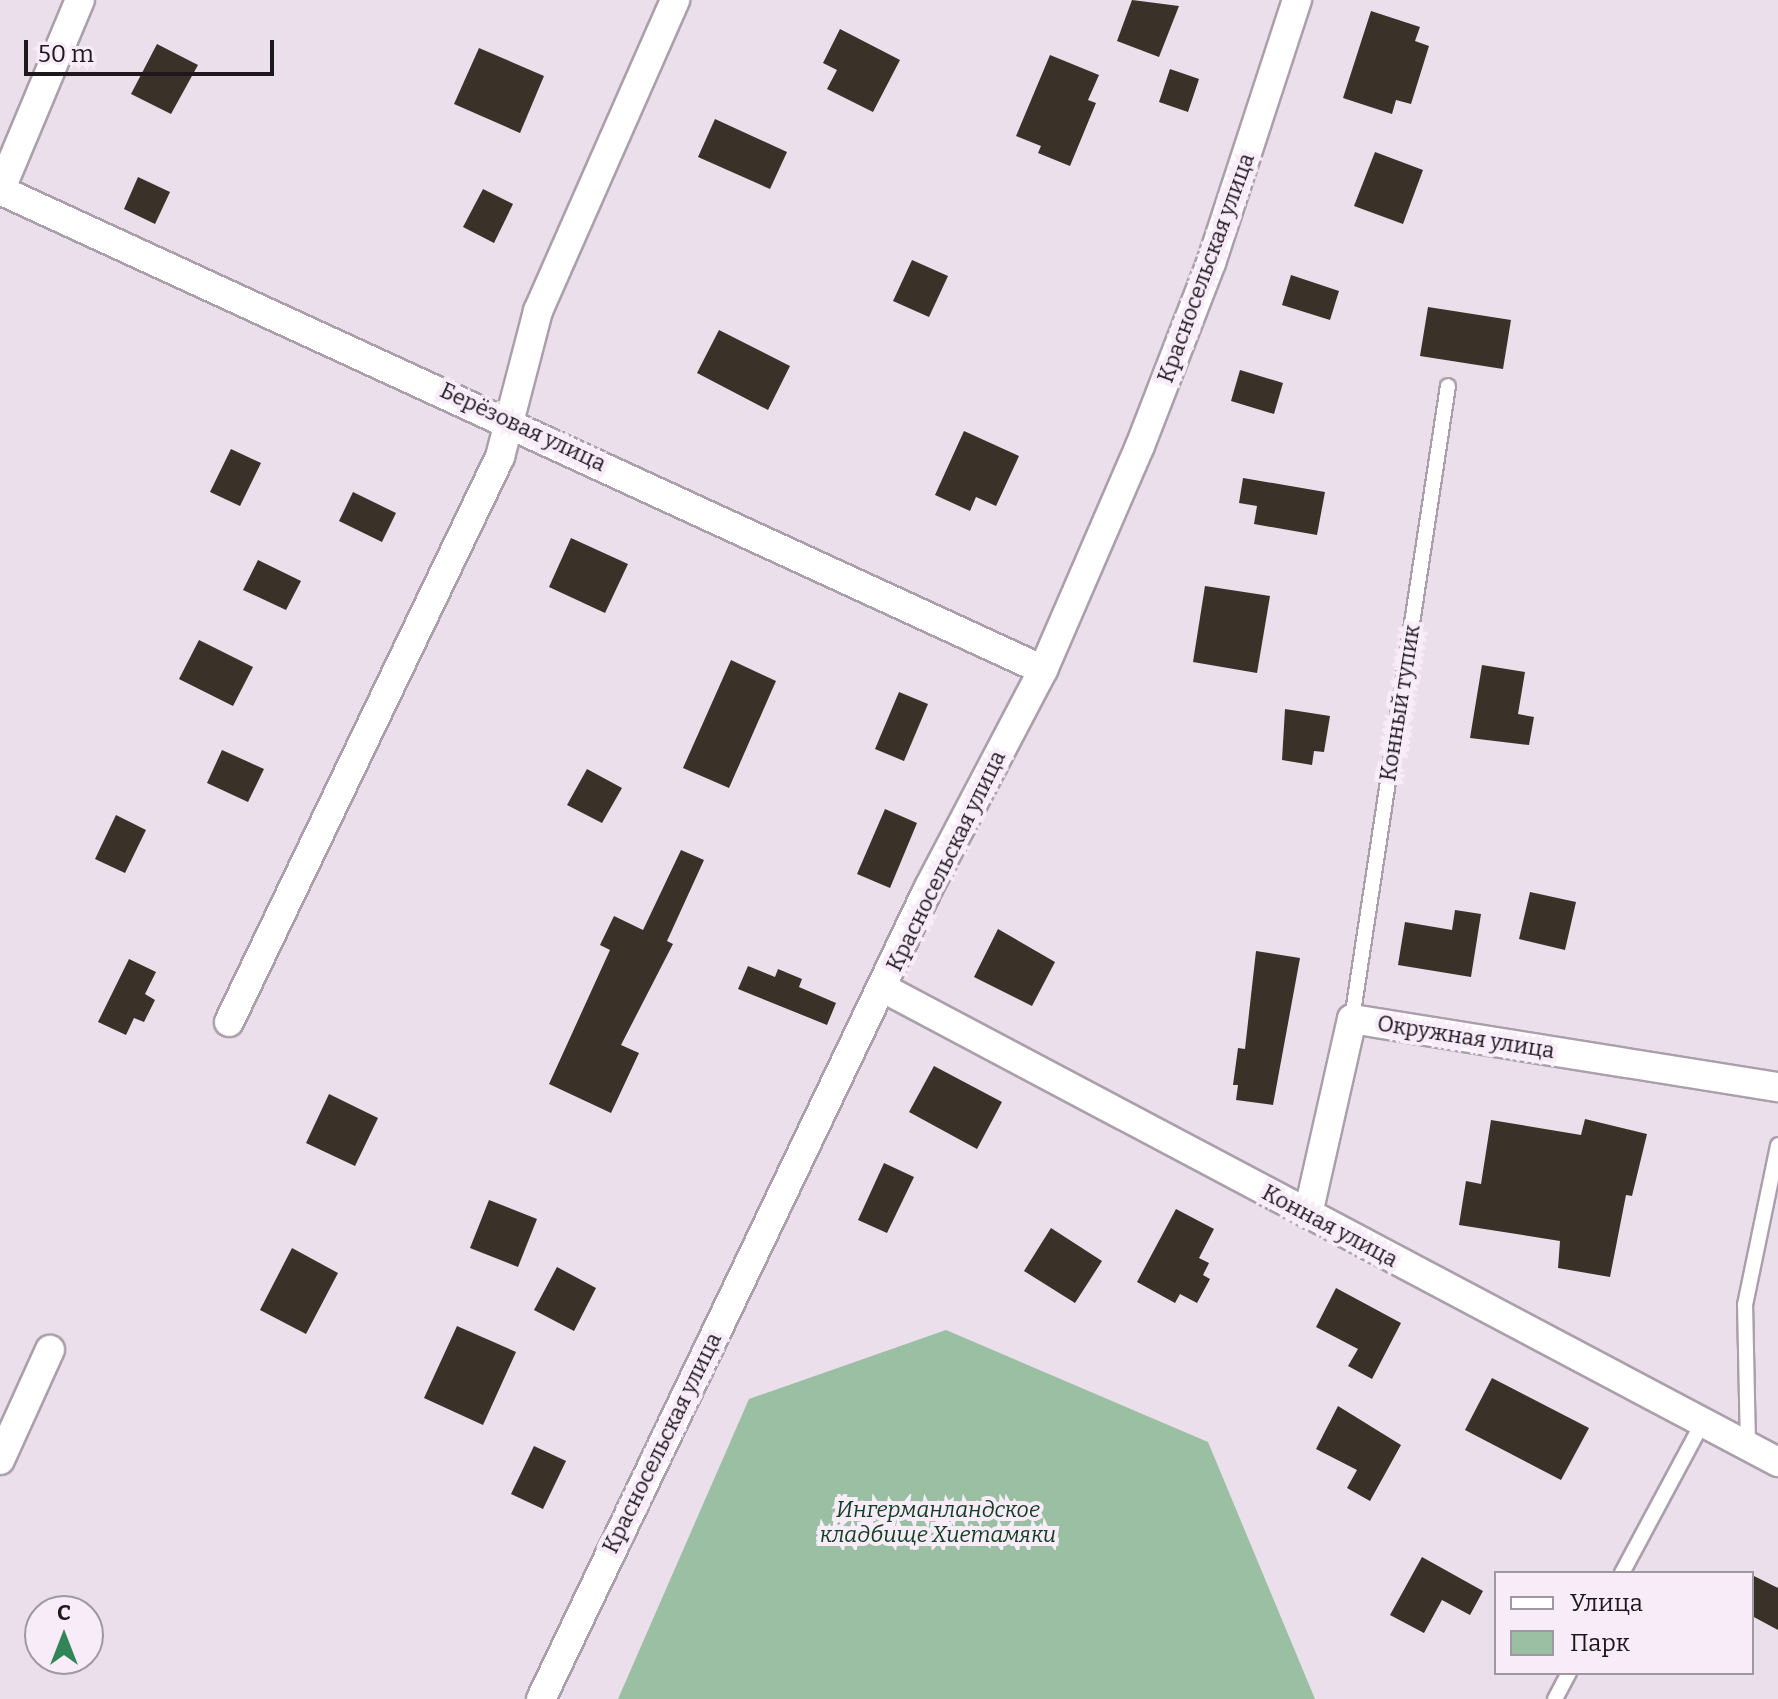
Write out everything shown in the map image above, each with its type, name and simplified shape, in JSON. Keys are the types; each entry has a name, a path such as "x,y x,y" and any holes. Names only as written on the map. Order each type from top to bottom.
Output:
{"street":[{"path":"0,191 80,0"},
{"path":"229,1022 500,457 538,311 675,0"},
{"name":"Красносельская улица","path":"541,1699 929,887 1043,670 1140,446 1211,263 1297,0"},
{"name":"Берёзовая улица","path":"0,191 509,420 1043,670"},
{"name":"Конная улица","path":"883,988 1778,1462"},
{"name":"Окружная улица","path":"1308,1214 1352,1019 1778,1087"},
{"path":"0,1460 50,1350"}],"lane":[{"name":"Конный тупик","path":"1352,1019 1448,386"},
{"path":"1748,1446 1745,1305 1778,1145"},
{"path":"1623,1571 1702,1424"},
{"path":"1555,1699 1568,1675"}],"green space":[{"name":"Ингерманландское кладбище Хиетамяки","path":"946,1330 1208,1442 1315,1699 618,1699 749,1399"}],"building":[{"path":"1132,0 1179,6 1159,57 1117,41"},
{"path":"1371,11 1420,27 1415,41 1429,46 1411,104 1396,100 1392,114 1343,98"},
{"path":"840,29 900,60 873,112 827,89 837,70 823,63"},
{"path":"157,44 198,65 171,114 131,94"},
{"path":"479,48 544,76 520,133 454,104"},
{"path":"1050,55 1099,75 1088,100 1096,103 1070,166 1038,153 1041,146 1016,136"},
{"path":"1170,69 1199,79 1188,112 1159,102"},
{"path":"715,119 787,152 770,189 698,157"},
{"path":"1375,152 1423,170 1403,224 1354,206"},
{"path":"138,177 170,192 155,224 124,209"},
{"path":"483,189 513,204 494,243 463,227"},
{"path":"912,260 948,276 929,317 893,301"},
{"path":"1291,275 1339,291 1330,320 1282,305"},
{"path":"1428,307 1511,320 1503,369 1420,356"},
{"path":"719,330 790,366 768,410 697,373"},
{"path":"1240,370 1283,383 1274,414 1231,401"},
{"path":"964,431 1019,456 996,506 976,497 970,511 935,495"},
{"path":"231,449 261,463 240,506 210,492"},
{"path":"1243,478 1325,492 1317,535 1254,524 1257,506 1239,503"},
{"path":"353,492 396,513 382,542 339,521"},
{"path":"571,538 628,564 605,613 549,587"},
{"path":"258,560 301,581 286,610 243,590"},
{"path":"1205,586 1270,596 1257,673 1193,662"},
{"path":"199,640 253,667 233,706 179,679"},
{"path":"731,660 776,681 729,788 683,768"},
{"path":"1482,665 1525,672 1518,714 1534,717 1529,745 1470,738"},
{"path":"899,692 928,704 904,761 875,749"},
{"path":"1285,709 1330,716 1324,752 1314,751 1312,765 1282,760"},
{"path":"222,750 264,769 248,802 207,783"},
{"path":"587,769 622,788 602,823 567,805"},
{"path":"885,809 917,823 890,888 857,874"},
{"path":"116,815 146,830 125,873 95,859"},
{"path":"681,850 704,860 667,941 673,944 621,1045 639,1053 611,1113 549,1084 610,950 600,945 614,916 643,930"},
{"path":"1530,892 1576,902 1565,950 1519,939"},
{"path":"1455,910 1481,914 1471,977 1398,965 1405,922 1452,930"},
{"path":"998,929 1055,962 1032,1006 974,977"},
{"path":"1256,951 1300,958 1273,1105 1236,1100 1238,1085 1233,1085 1238,1048 1245,1049"},
{"path":"129,959 156,972 145,994 155,1000 144,1022 134,1018 126,1035 98,1022"},
{"path":"748,966 775,977 778,969 802,979 799,987 836,1003 827,1025 738,989"},
{"path":"934,1066 1002,1102 977,1149 909,1112"},
{"path":"329,1094 378,1118 355,1166 306,1143"},
{"path":"1585,1119 1647,1134 1632,1196 1626,1195 1610,1277 1558,1268 1560,1241 1459,1225 1466,1181 1481,1184 1491,1120 1581,1135"},
{"path":"884,1163 914,1177 887,1233 858,1220"},
{"path":"489,1200 537,1219 518,1267 470,1248"},
{"path":"1176,1209 1214,1229 1199,1258 1209,1263 1203,1275 1210,1279 1197,1303 1180,1294 1175,1303 1137,1282"},
{"path":"1051,1228 1102,1261 1075,1303 1024,1271"},
{"path":"292,1248 338,1273 306,1334 260,1310"},
{"path":"557,1267 596,1288 574,1331 534,1310"},
{"path":"1336,1288 1401,1323 1372,1379 1348,1366 1358,1349 1316,1327"},
{"path":"457,1326 516,1352 483,1425 424,1398"},
{"path":"1492,1378 1589,1428 1561,1480 1465,1430"},
{"path":"1338,1406 1401,1445 1370,1501 1347,1488 1357,1470 1316,1449"},
{"path":"534,1446 566,1461 543,1509 511,1494"},
{"path":"1422,1557 1483,1591 1470,1615 1442,1600 1424,1633 1390,1615"},
{"path":"1754,1576 1778,1588 1778,1630 1754,1617"}]}
